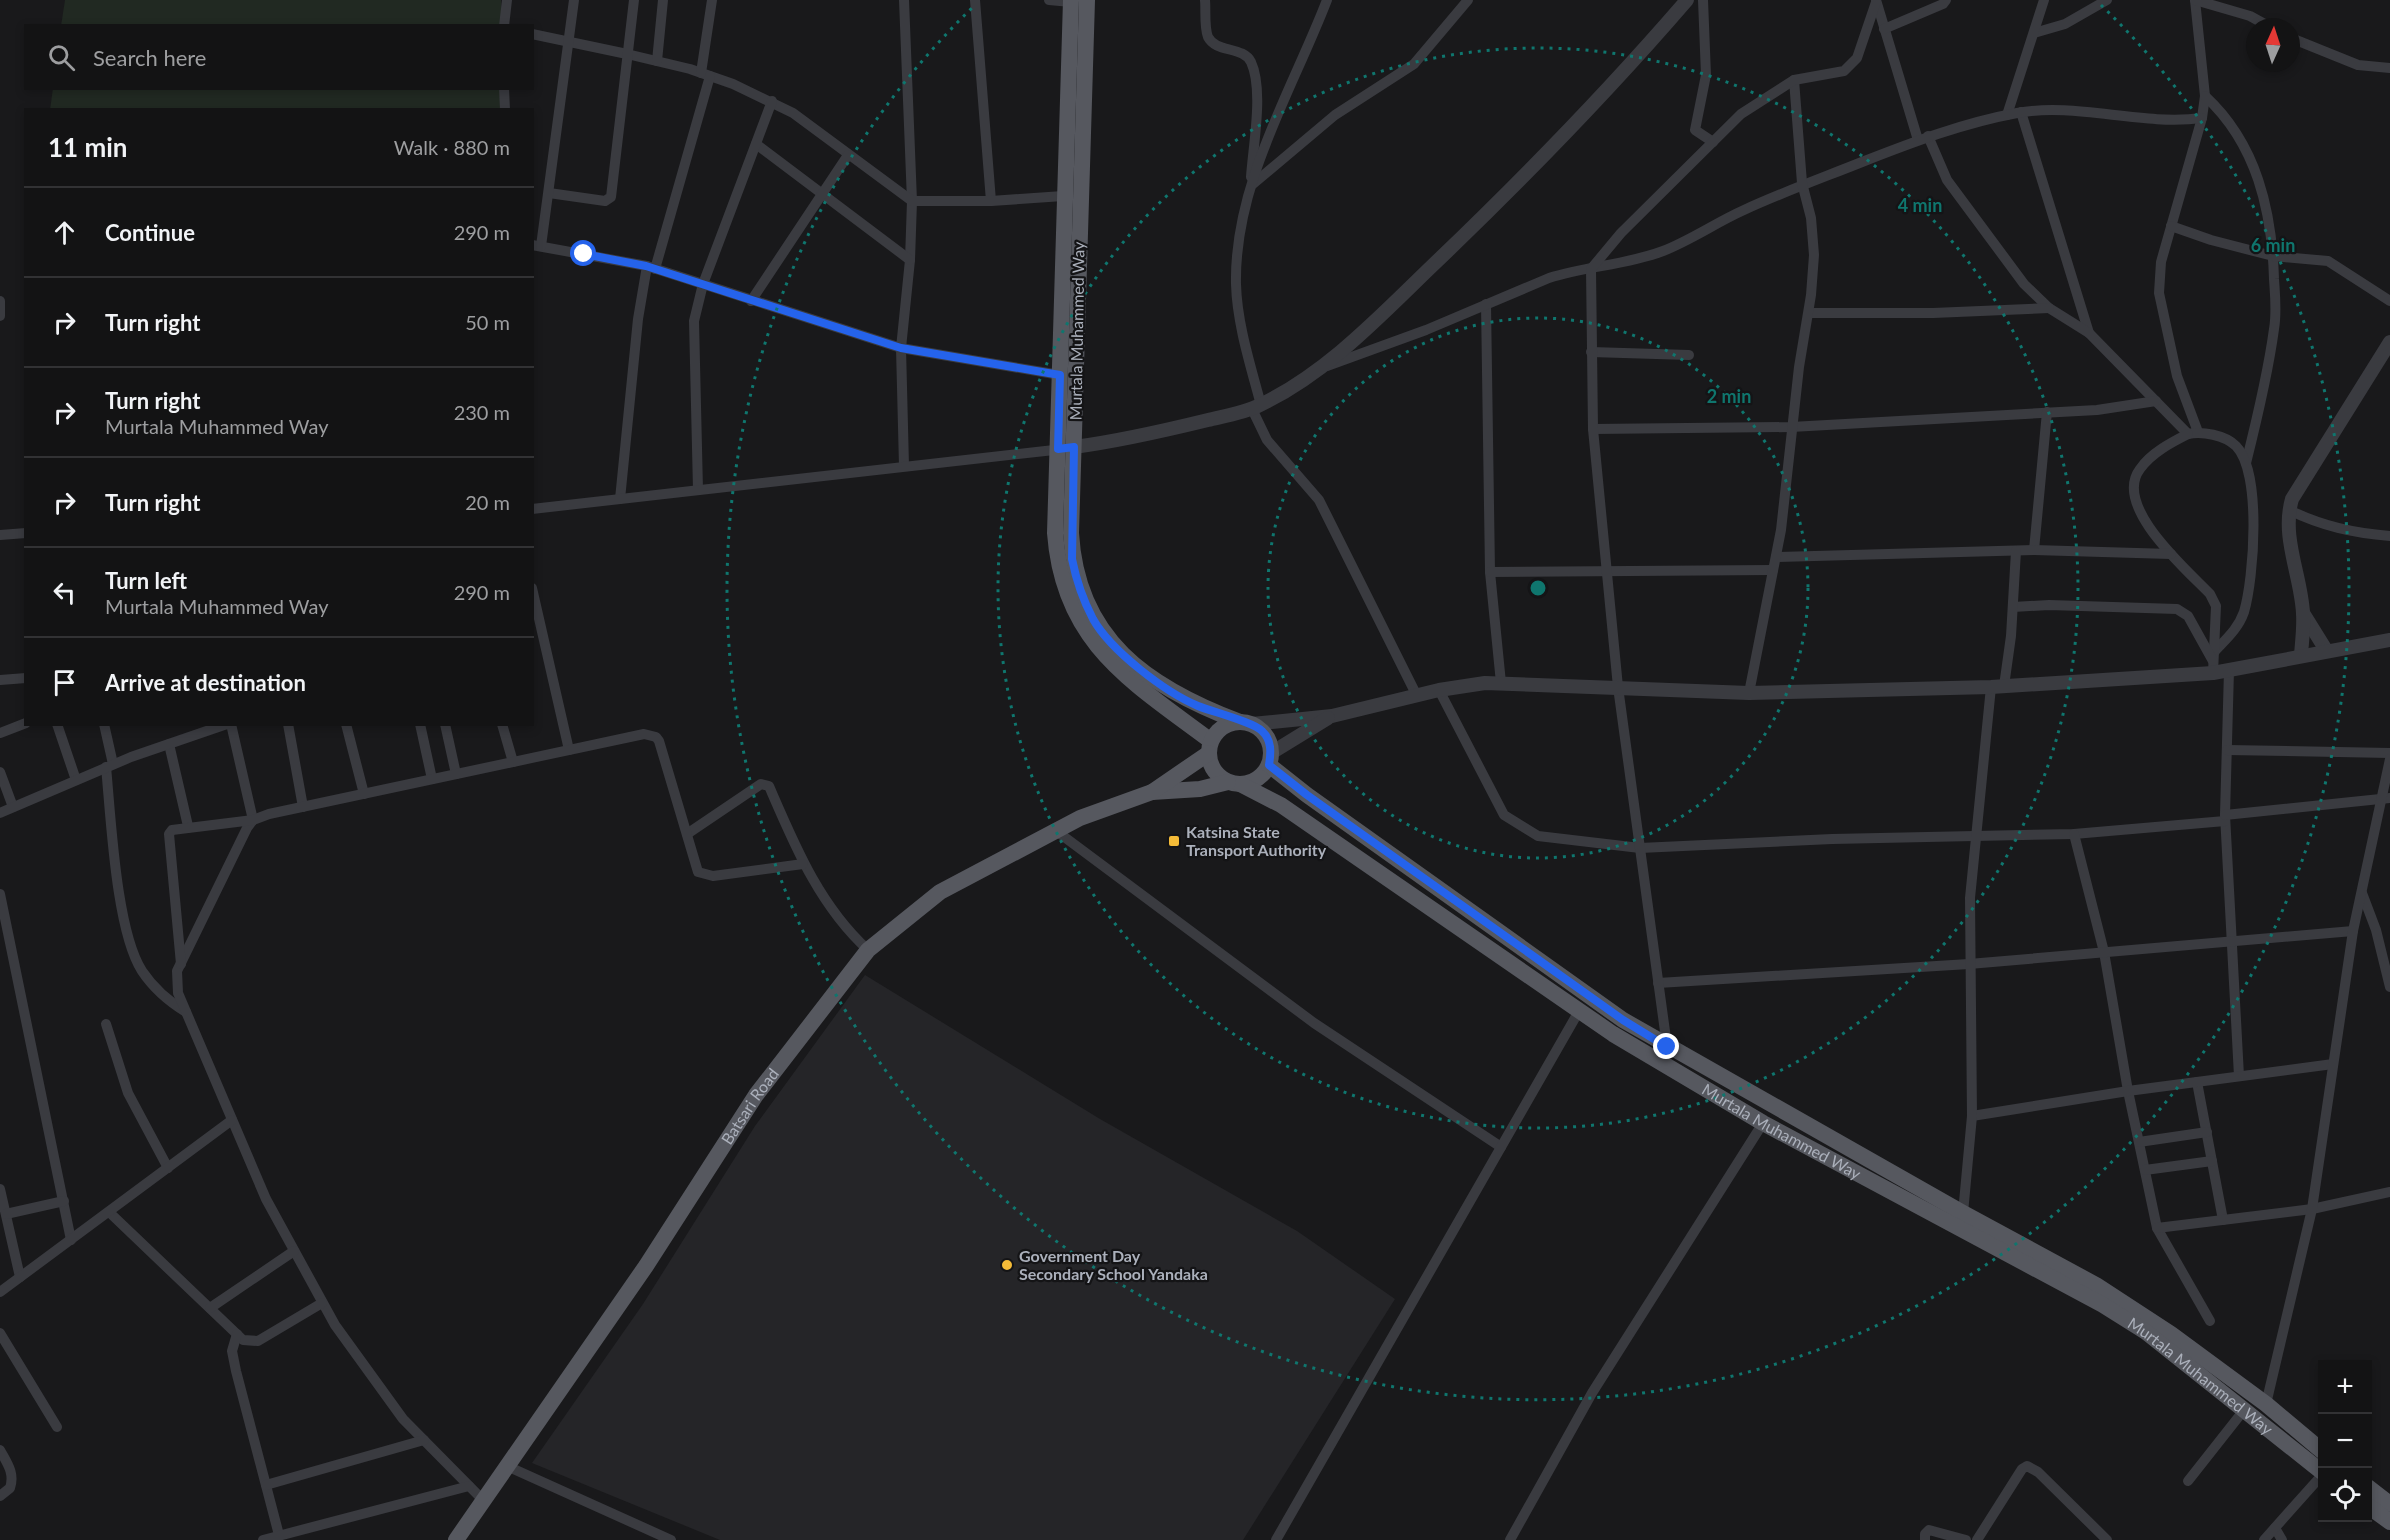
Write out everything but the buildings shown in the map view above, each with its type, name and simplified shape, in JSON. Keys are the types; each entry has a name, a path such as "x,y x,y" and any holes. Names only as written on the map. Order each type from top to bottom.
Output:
{"main road":[{"path":"1076,1 1064,196 1060,375 1066,448 1057,557 1061,579 1082,627 1096,647 1117,668 1210,747 1211,765 1218,775 1234,783"},
{"name":"Murtala Muhammed Way","path":"1076,1 1066,448 1072,559 1076,576 1094,620 1109,640 1132,661 1176,694 1246,723"},
{"path":"1246,723 1262,731 1269,741 1270,759 1262,775 1252,782 1152,792 1210,747 1218,731 1228,724 1246,723"},
{"name":"Murtala Muhammed Way","path":"1270,759 1307,795 1613,1013 1667,1047 2096,1285 2171,1334 2266,1404 2318,1448"},
{"name":"Murtala Muhammed Way","path":"1234,783 1281,805 1579,1011 1763,1123 2103,1305 2146,1332 2318,1470"},
{"name":"Batsari Road","path":"456,1540 646,1266 756,1095 868,950 940,892 1080,818 1152,792"},
{"path":"2372,1491 2390,1504"},
{"path":"2372,1509 2390,1522"}],"street":[{"path":"504,24 507,0"},
{"path":"574,0 549,193 537,245 651,267 901,348 1060,375"},
{"path":"549,193 605,201 611,197 634,0"},
{"path":"657,61 663,0"},
{"path":"620,499 638,319 706,75 712,0"},
{"path":"904,0 912,201 910,260 901,348 904,466"},
{"path":"975,0 991,201"},
{"path":"1049,0 1076,1"},
{"path":"1205,0 1208,38 1213,43 1244,55 1250,61 1257,89 1251,186"},
{"path":"1322,0 1323,12"},
{"path":"1327,0 1251,186 1242,219 1236,285 1256,407 1267,440 1319,500 1417,696"},
{"path":"1251,186 1335,115 1414,64 1468,0"},
{"path":"534,509 1129,440 1256,407 1295,386 1321,368 1396,301 1526,176 1593,107 1687,0"},
{"path":"1703,0 1706,75 1695,130 1713,142"},
{"path":"1884,29 1946,0"},
{"path":"2007,115 2044,0"},
{"path":"2034,33 2064,24 2107,0"},
{"path":"2193,433 2177,376 2159,293 2161,262 2202,118 2205,96 2194,0 2254,18"},
{"path":"1876,1 1917,140"},
{"path":"1667,1047 1618,687 1593,429 1591,268 1621,233 1741,114 1794,80 1844,71 1857,58 1876,1"},
{"path":"534,34 657,61 706,75 772,101 793,113 912,201 991,201 1064,196"},
{"path":"2300,42 2358,65 2390,68"},
{"path":"1749,693 1776,557 1788,476 1791,427 1809,313 1814,255 1811,218 1802,183 1794,80"},
{"path":"504,90 505,108"},
{"path":"2205,96 2235,128 2254,168 2271,227 2275,327 2246,463"},
{"path":"698,490 693,329 704,284 772,101"},
{"path":"1321,368 1426,330 1549,278 1620,264 1667,250 1802,183 1928,136 2021,112 2052,111 2162,121 2202,118"},
{"path":"2021,112 2089,333"},
{"path":"1928,136 1936,160 1962,204 2024,284 2049,308 2089,333 2156,401 2193,433"},
{"path":"756,144 910,260"},
{"path":"751,301 848,154"},
{"path":"2171,226 2211,240 2273,256 2328,261 2390,301"},
{"path":"0,301 0,316"},
{"path":"1486,304 1491,572 1501,682"},
{"path":"1809,313 1933,313 2049,308"},
{"path":"2301,655 2303,613 2288,526 2292,499 2390,342"},
{"path":"1591,352 1689,355"},
{"path":"1593,429 1791,427 2097,410 2156,401"},
{"path":"2034,550 2047,412"},
{"path":"2193,433 2217,436 2235,445 2246,463 2251,484 2253,530 2249,588 2243,614 2213,662 2216,606 2210,594 2149,528 2137,505 2134,487 2139,470 2167,445 2193,433"},
{"path":"2289,510 2319,524 2352,532 2390,536"},
{"path":"0,535 24,533"},
{"path":"1776,557 2034,550 2171,554"},
{"path":"1963,1213 1972,1116 1970,898 1975,837 1997,687 2013,607 2016,551"},
{"path":"1491,572 1608,569 1773,570"},
{"path":"2013,607 2072,605 2177,609 2188,616 2213,662"},
{"path":"534,606 537,634 568,750"},
{"path":"2303,613 2326,650"},
{"path":"1246,723 1332,716 1439,690 1501,682 1749,693 1997,687 2213,662 2229,670 2326,650 2390,640"},
{"path":"2229,670 2225,818 2239,1076"},
{"path":"0,680 24,678"},
{"path":"1439,690 1504,815 1538,836 1640,848 1832,839 2074,834 2386,799"},
{"path":"1270,759 1332,716"},
{"path":"0,733 24,724"},
{"path":"58,726 76,780"},
{"path":"104,726 121,904 129,937 141,969 163,998 186,1012"},
{"path":"0,813 109,766 223,726"},
{"path":"230,726 253,820"},
{"path":"288,726 303,807"},
{"path":"347,726 364,794"},
{"path":"420,726 432,779"},
{"path":"445,726 456,774"},
{"path":"503,726 513,762"},
{"path":"180,964 169,834 172,830 188,826 253,820 303,807 644,734 656,737 698,872 713,876 803,864"},
{"path":"169,744 188,826"},
{"path":"2227,750 2390,753"},
{"path":"2266,1404 2312,1209 2353,931 2386,799 2390,759"},
{"path":"0,772 13,807"},
{"path":"687,834 761,784 766,784 769,786 803,864 846,930 868,950"},
{"path":"253,820 180,964 175,981 266,1199 334,1325 402,1419 483,1500"},
{"path":"1055,830 1314,1023 1501,1147"},
{"path":"2074,834 2104,952 2128,1091 2157,1228 2210,1321"},
{"path":"2362,893 2376,930 2390,987"},
{"path":"0,894 71,1240"},
{"path":"1659,983 1969,964 2233,939 2353,931"},
{"path":"1276,1540 1579,1011"},
{"path":"106,1024 128,1093 168,1168"},
{"path":"1972,1116 2128,1091 2333,1064"},
{"path":"2197,1082 2223,1220"},
{"path":"0,1292 232,1120"},
{"path":"1510,1540 1592,1393 1763,1123"},
{"path":"2139,1142 2207,1132"},
{"path":"2145,1170 2212,1161"},
{"path":"0,1189 20,1277"},
{"path":"2157,1228 2312,1209 2390,1192"},
{"path":"6,1214 64,1201"},
{"path":"109,1212 243,1340 258,1341 322,1303"},
{"path":"210,1308 294,1251"},
{"path":"0,1333 57,1427"},
{"path":"237,1334 232,1351 236,1371 279,1535"},
{"path":"2188,1481 2244,1410"},
{"path":"266,1485 424,1440"},
{"path":"0,1450 12,1472 13,1480 10,1488 0,1496"},
{"path":"507,1466 671,1540"},
{"path":"1977,1540 2026,1466 2038,1472 2107,1540"},
{"path":"2264,1540 2318,1478"},
{"path":"263,1540 469,1486"},
{"path":"2275,1528 2282,1540"},
{"path":"1925,1540 1925,1534 1929,1530 1966,1540"}],"shaded area":[{"path":"65,0 501,0 502,24 61,24"},
{"path":"53,90 506,90 507,108 50,108"},
{"name":"Government Day Secondary School Yandaka","path":"865,975 1100,1119 1297,1231 1395,1299 1243,1540 720,1540 532,1463 643,1304 755,1126"}],"place":[{"name":"Katsina State Transport Authority","path":"1174,841"},
{"name":"Government Day Secondary School Yandaka","path":"1007,1265"}],"route":[{"path":"584,254 646,266 901,348 1060,375 1058,449 1074,447 1072,559 1082,595 1094,620 1109,640 1140,668 1176,694 1215,713 1252,724 1262,731 1269,741 1271,753 1269,765 1307,795 1623,1020 1667,1047"}]}
